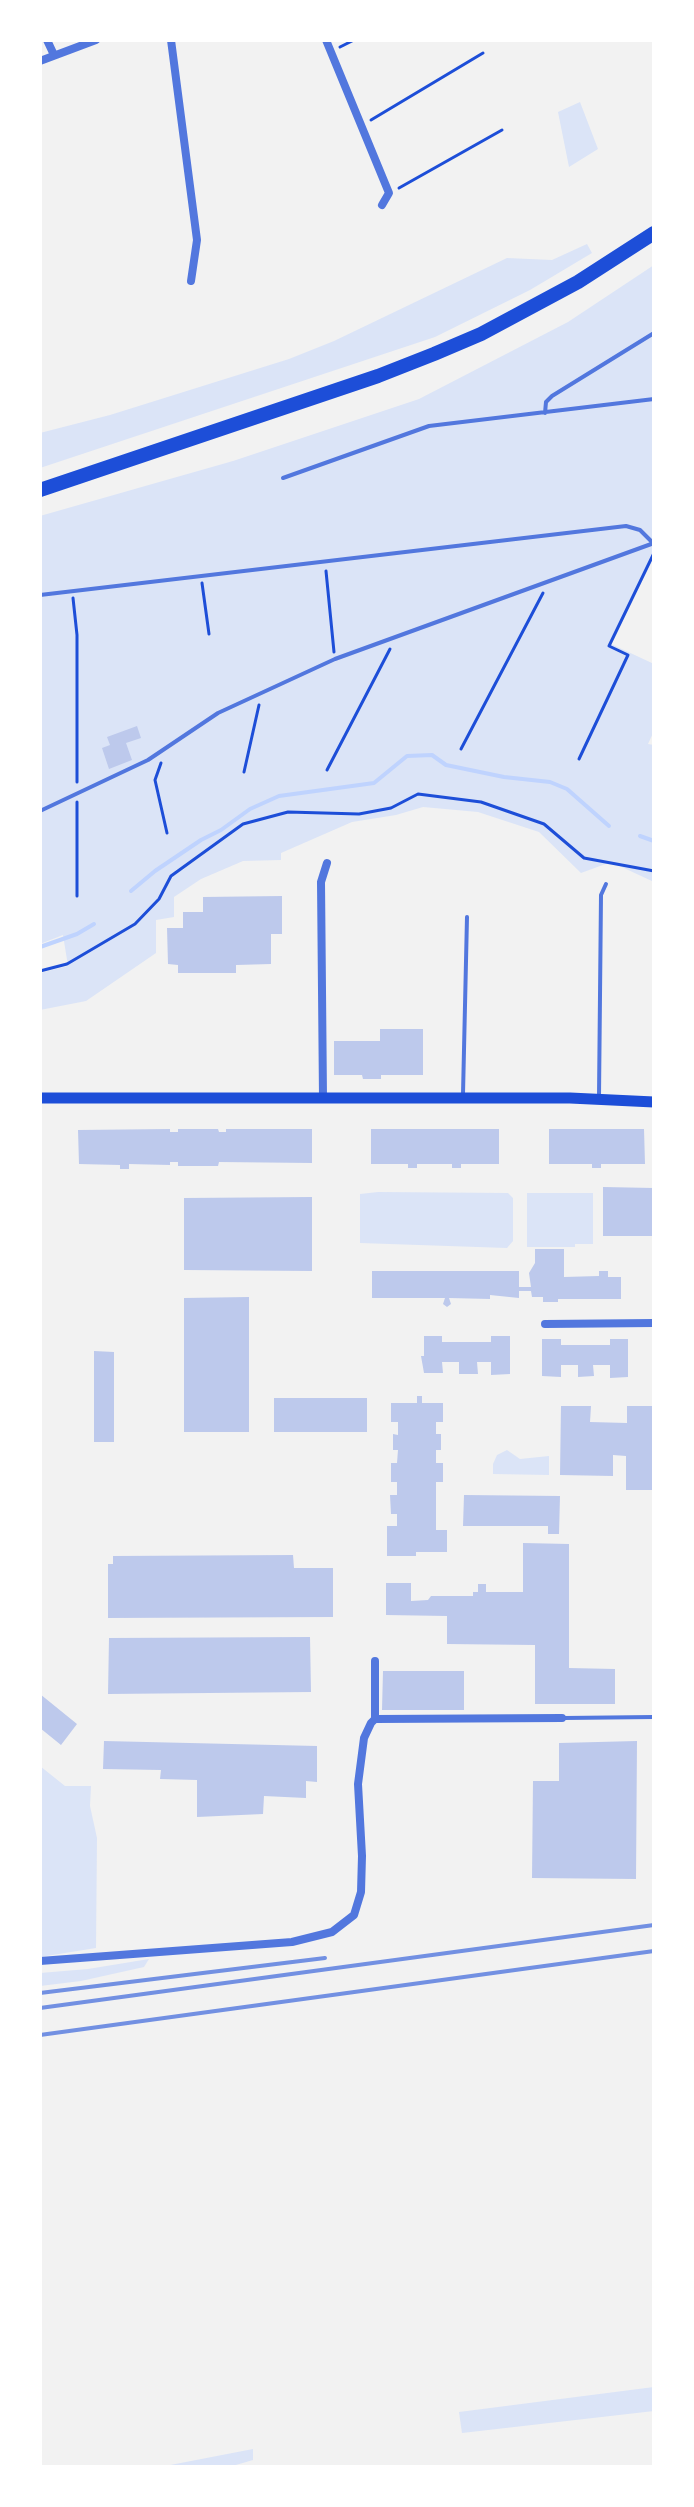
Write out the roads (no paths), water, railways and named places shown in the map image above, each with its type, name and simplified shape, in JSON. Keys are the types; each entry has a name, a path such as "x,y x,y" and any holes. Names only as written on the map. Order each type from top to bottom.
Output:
{"highway":[{"path":"40,490 434,354 481,334 578,282 654,233"}],"main road":[{"path":"40,1098 599,1098 654,1102"}],"street":[{"path":"47,40 54,55"},
{"path":"40,61 96,40"},
{"path":"171,40 197,240 191,281"},
{"path":"326,40 389,193 382,205"},
{"path":"323,1098 321,882 327,863"},
{"path":"545,1324 654,1323"},
{"path":"40,1961 292,1942 332,1932 344,1924 354,1915 361,1892 358,1784 364,1738 373,1721 375,1661"},
{"path":"373,1721 562,1718"}],"lane":[{"path":"545,413 546,402 552,396 654,333"},
{"path":"283,478 429,426 654,399"},
{"path":"40,595 626,526 640,530 654,543 335,659 218,713 148,760 40,811"},
{"path":"599,1098 601,895 606,884"},
{"path":"463,1098 467,917"},
{"path":"562,1718 654,1717"}],"waterway":[{"path":"131,891 155,871 250,809 279,796 374,783 407,756 432,755 446,765 504,777 550,782 567,789 609,826"},
{"path":"640,836 654,841"},
{"path":"40,947 77,934 94,924"}],"railway":[{"path":"40,2008 654,1925"},
{"path":"40,2035 654,1951"},
{"path":"40,1993 325,1958"}]}
